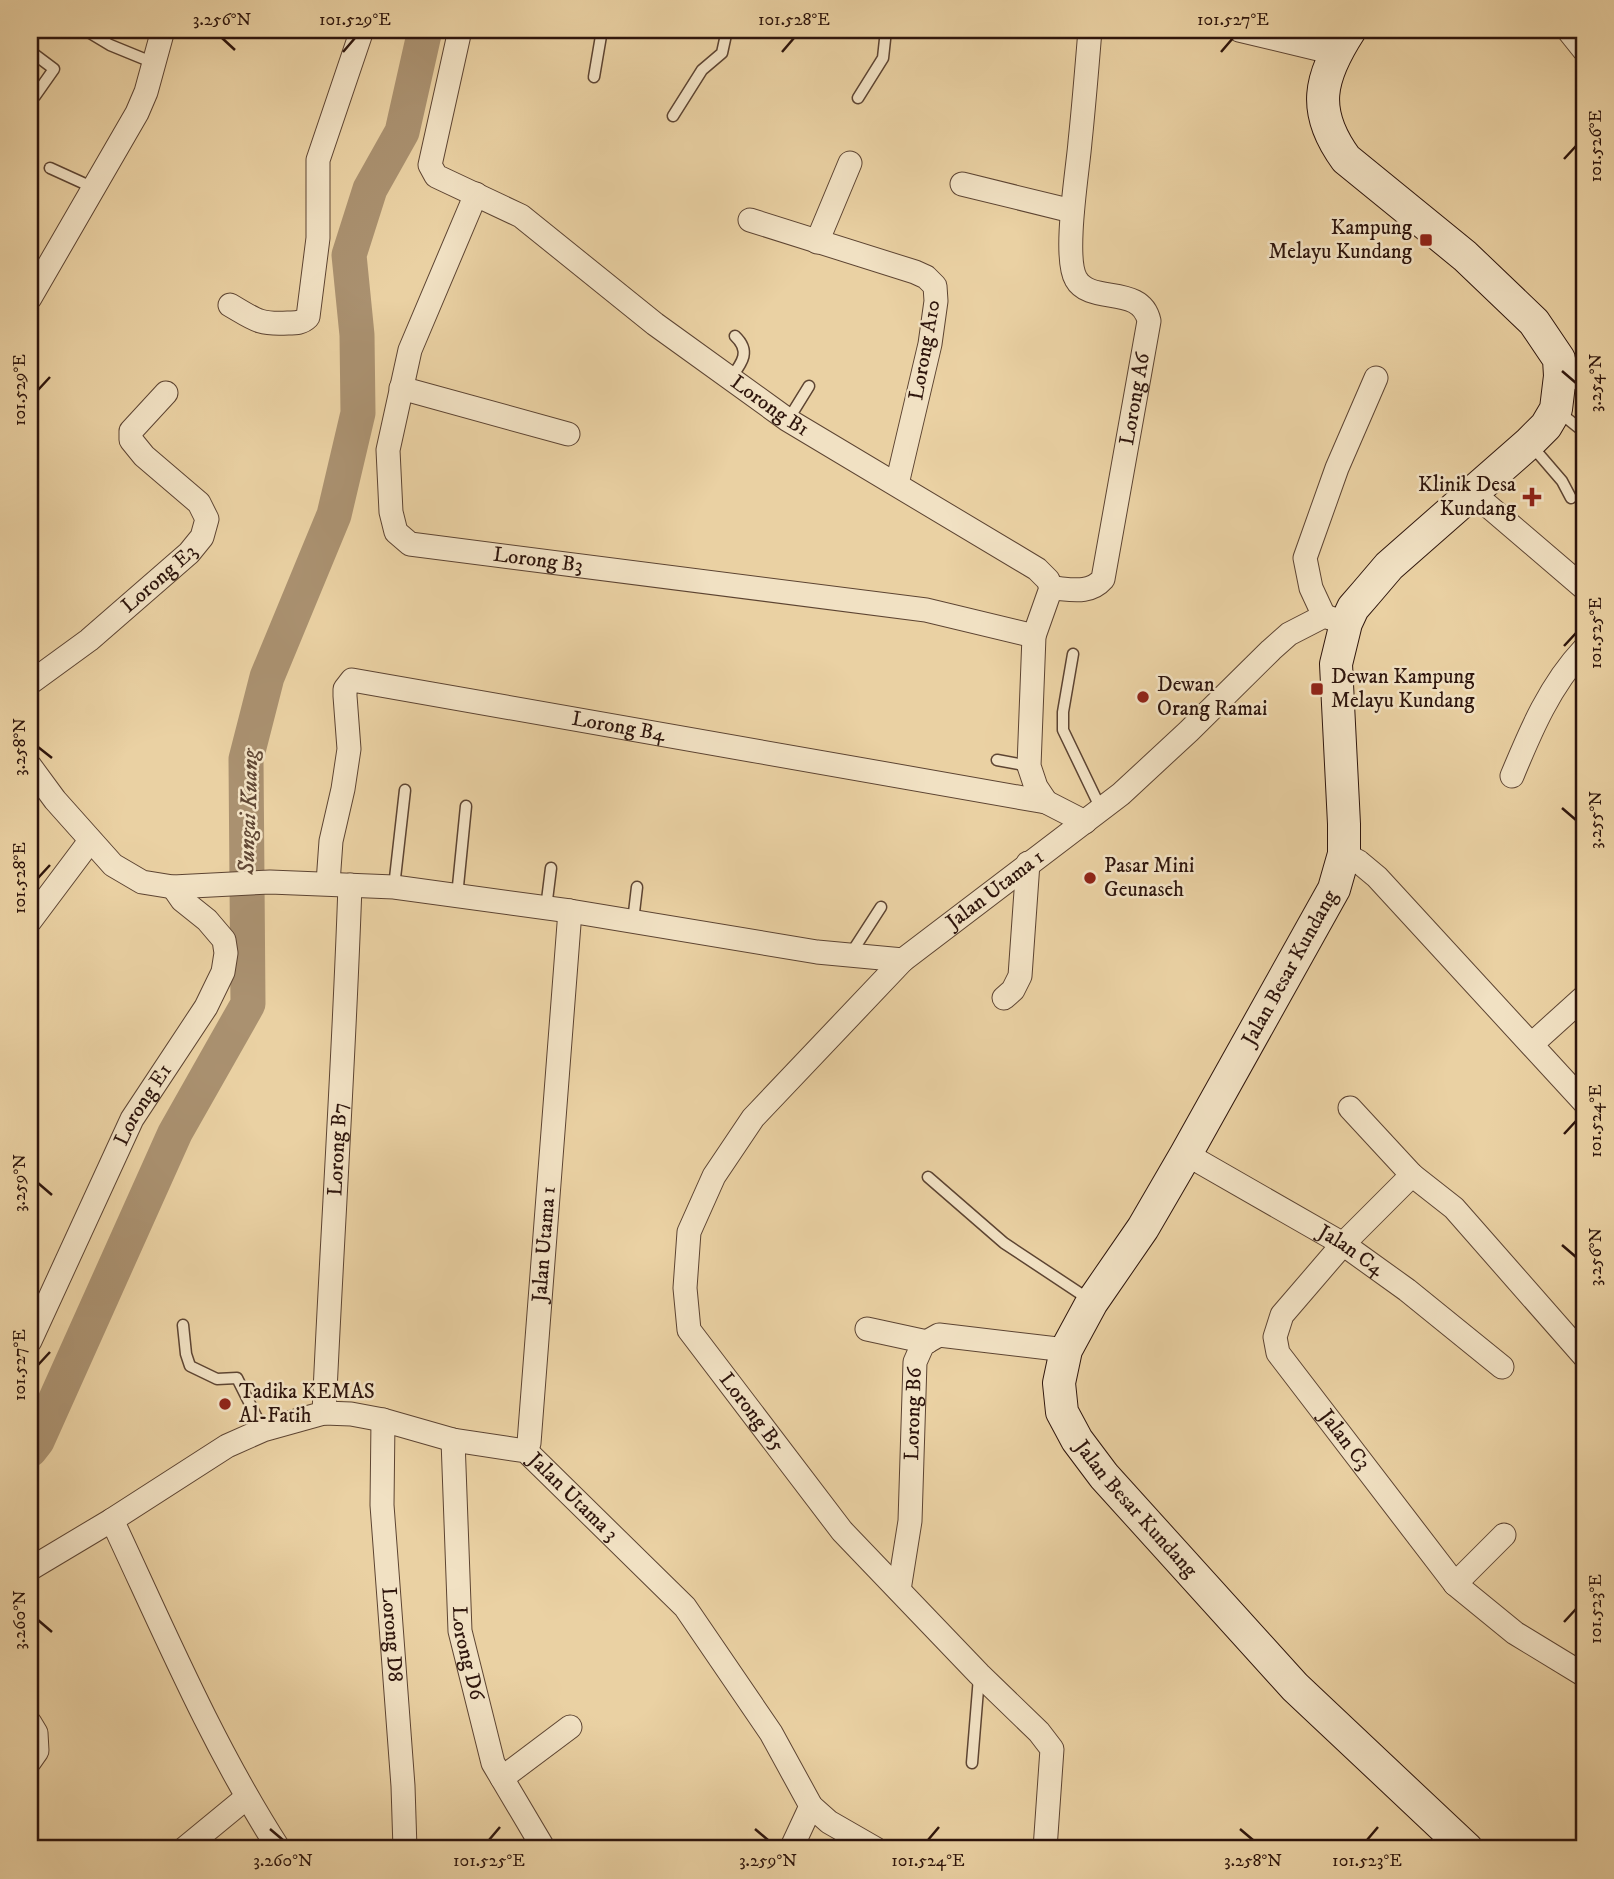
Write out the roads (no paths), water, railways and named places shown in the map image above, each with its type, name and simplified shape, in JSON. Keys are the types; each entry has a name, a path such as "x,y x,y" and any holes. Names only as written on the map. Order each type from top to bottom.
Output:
{"main road":[{"path":"1343,41 1323,98 1332,139 1346,159 1465,256 1534,322 1559,359 1556,409"},
{"name":"Jalan Besar Kundang","path":"1467,1849 1295,1687 1104,1476 1077,1440 1062,1412 1059,1383 1066,1350 1092,1302 1143,1228 1334,889 1343,853 1335,620 1353,608 1389,566 1529,443 1546,426 1556,409"}],"street":[{"path":"30,298 137,113 163,30"},
{"path":"230,305 262,324 303,322 309,317 318,238 318,160 362,30"},
{"name":"Lorong B1","path":"460,30 430,165 436,176 521,216 656,324 788,420 1037,569 1048,580 1051,588"},
{"name":"Lorong A6","path":"1051,588 1087,590 1096,587 1102,579 1149,321 1147,311 1139,302 1085,288 1076,281 1072,271 1072,211 1090,30"},
{"path":"1239,30 1343,41"},
{"path":"1568,30 1584,50"},
{"path":"817,242 850,163"},
{"path":"962,184 1072,211"},
{"name":"Lorong B3","path":"476,194 410,350 388,450 391,512 396,532 410,544 926,610 1034,636"},
{"name":"Lorong A10","path":"750,220 915,272 926,277 935,286 936,301 930,344 897,484"},
{"path":"1559,359 1584,382"},
{"path":"1335,620 1311,588 1305,558 1337,468 1376,378"},
{"path":"401,388 568,434"},
{"name":"Lorong E3","path":"30,683 89,640 189,552 202,537 207,519 199,503 144,456 131,440 131,431 166,393"},
{"path":"1473,493 1584,588"},
{"path":"1046,802 1036,787 1029,766 1034,636 1051,588"},
{"name":"Jalan Utama 1","path":"903,960 1093,816 1189,731 1289,634 1335,620"},
{"path":"1512,776 1536,718 1562,674 1584,649"},
{"name":"Lorong B4","path":"339,884 331,841 349,748 345,696 352,680 1046,802 1093,816"},
{"path":"30,766 90,841 126,875 142,882 173,887 270,882 394,887 570,911 783,947 903,960"},
{"path":"30,920 90,841"},
{"path":"1343,853 1377,877 1584,1102"},
{"path":"1004,998 1013,990 1020,976 1028,863"},
{"name":"Lorong B7","path":"324,1413 346,1004 339,884"},
{"name":"Lorong E1","path":"30,1341 132,1119 206,1007 223,972 226,953 224,940 207,920 182,900 173,887"},
{"name":"Jalan Utama 1","path":"526,1451 529,1443 570,911"},
{"name":"Lorong B5","path":"903,960 753,1118 714,1176 689,1232 685,1288 689,1330 842,1531 979,1674 1039,1732 1052,1749 1045,1849"},
{"path":"1532,1044 1584,997"},
{"path":"1350,1108 1412,1175 1454,1208 1584,1356"},
{"name":"Jalan C4","path":"1186,1154 1343,1244 1407,1290 1502,1367"},
{"name":"Jalan C3","path":"1412,1175 1343,1244 1282,1315 1275,1337 1278,1353 1455,1584 1515,1633 1584,1675"},
{"path":"867,1329 927,1342"},
{"name":"Lorong B6","path":"899,1590 910,1521 915,1362 923,1344 939,1335 1066,1350"},
{"name":"Jalan Utama 3","path":"30,1569 113,1520 227,1446 263,1430 324,1413 351,1414 383,1420 453,1440 526,1451 685,1607 771,1733 811,1806 829,1822 876,1849"},
{"name":"Lorong D8","path":"383,1420 382,1505 404,1786 405,1849"},
{"name":"Lorong D6","path":"453,1440 460,1632 493,1763 544,1849"},
{"path":"113,1520 199,1707 246,1798 279,1849"},
{"path":"1455,1584 1504,1535"},
{"path":"30,1723 36,1732 37,1751 30,1760"},
{"path":"502,1778 570,1727"},
{"path":"184,1849 246,1798"},
{"path":"791,1849 811,1806"}],"lane":[{"path":"85,30 110,45 154,63"},
{"path":"594,77 602,30"},
{"path":"673,116 702,70 722,53 727,30"},
{"path":"858,98 883,58 886,30"},
{"path":"30,51 54,69 35,96"},
{"path":"50,168 94,188"},
{"path":"730,379 745,357 745,347 735,336"},
{"path":"788,420 809,386"},
{"path":"1556,409 1584,432"},
{"path":"1529,443 1562,481 1571,498"},
{"path":"1073,654 1063,712 1063,730 1093,816"},
{"path":"998,760 1029,766"},
{"path":"394,887 405,790"},
{"path":"457,896 466,806"},
{"path":"546,908 551,868"},
{"path":"633,921 637,887"},
{"path":"850,955 881,906"},
{"path":"928,1177 1004,1243 1092,1302"},
{"path":"183,1325 190,1366 216,1379 237,1378 263,1430"},
{"path":"972,1763 979,1674"}],"waterway":[{"name":"Sungai Kuang","path":"30,1450 37,1441 175,1133 248,1004 246,759 267,677 334,515 358,413 357,335 349,255 370,189 402,132 425,30"}],"place":[{"name":"Kampung Melayu Kundang","path":"1426,240"},
{"name":"Klinik Desa Kundang","path":"1532,497"},
{"name":"Dewan Kampung Melayu Kundang","path":"1317,689"},
{"name":"Dewan Orang Ramai","path":"1143,697"},
{"name":"Pasar Mini Geunaseh","path":"1090,878"},
{"name":"Tadika KEMAS Al-Fatih","path":"225,1404"}]}
